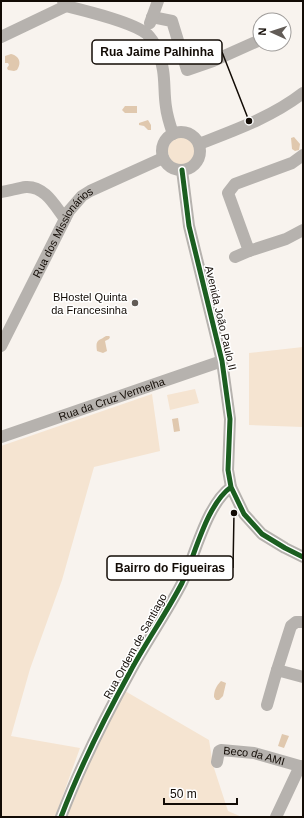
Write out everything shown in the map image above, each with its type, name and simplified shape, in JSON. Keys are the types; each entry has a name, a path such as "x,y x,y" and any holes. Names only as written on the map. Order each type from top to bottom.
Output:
{"street":[{"path":"146,34 158,1"},
{"path":"1,37 65,3 125,23 146,34 155,44 160,55 166,108 173,134"},
{"path":"152,17 172,21 187,70 213,61 252,44"},
{"path":"199,144 258,121 303,94"},
{"path":"180,132 188,133 195,137 199,144 200,156 196,163 190,168 182,170 171,167 163,158 163,146 166,139 173,134 180,132"},
{"path":"250,251 228,194 234,184 292,163 303,155"},
{"name":"Rua dos Missionários","path":"1,346 74,204 90,191 163,158"},
{"name":"Avenida João Paulo II","path":"182,170 189,226 222,361 230,419 228,470 231,488 244,514 262,534 303,557"},
{"path":"1,192 25,187 39,189 46,194 65,219"},
{"path":"235,257 303,230"},
{"name":"Rua da Cruz Vermelha","path":"1,437 222,361"},
{"name":"Rua Ordem de Santiago","path":"61,817 72,788 93,742 130,672 182,583 212,511 224,494 231,488"},
{"path":"267,705 291,626 296,622 303,622"},
{"path":"278,670 303,677"},
{"name":"Beco da AMI","path":"217,762 219,751 221,750 254,753 302,766 276,817"}],"shaded area":[{"path":"11,54 19,60 19,67 14,71 8,70 7,68 9,65 8,63 5,63 5,56"},
{"path":"125,106 137,106 137,113 125,113 122,110"},
{"path":"148,120 151,125 151,130 139,125 139,123"},
{"path":"182,137 192,141 196,151 192,161 182,165 172,161 168,151 172,141"},
{"path":"294,137 300,144 299,150 295,151 292,149 291,138"},
{"path":"106,336 110,337 105,341 107,351 103,353 97,351 97,342"},
{"path":"303,347 303,427 249,425 249,353"},
{"path":"195,389 199,403 170,410 167,395"},
{"path":"152,394 160,451 94,467 62,580 30,669 11,736 80,748 55,817 1,817 1,446"},
{"path":"178,418 180,431 174,432 172,419"},
{"path":"221,681 226,683 223,696 219,700 216,700 214,697 215,691"},
{"path":"125,691 209,740 213,765 228,811 242,817 67,817 80,781"},
{"path":"282,734 289,736 284,748 278,746"}],"cycle path":[{"path":"182,170 189,226 222,361 230,419 228,470 231,487 244,514 262,534 303,557"},
{"path":"61,817 84,762 111,707 182,583 208,518 222,495 231,487"}],"place":[{"name":"Rua Jaime Palhinha","path":"249,121"},
{"name":"BHostel Quinta da Francesinha","path":"135,303"},
{"name":"Bairro do Figueiras","path":"234,513"}]}
